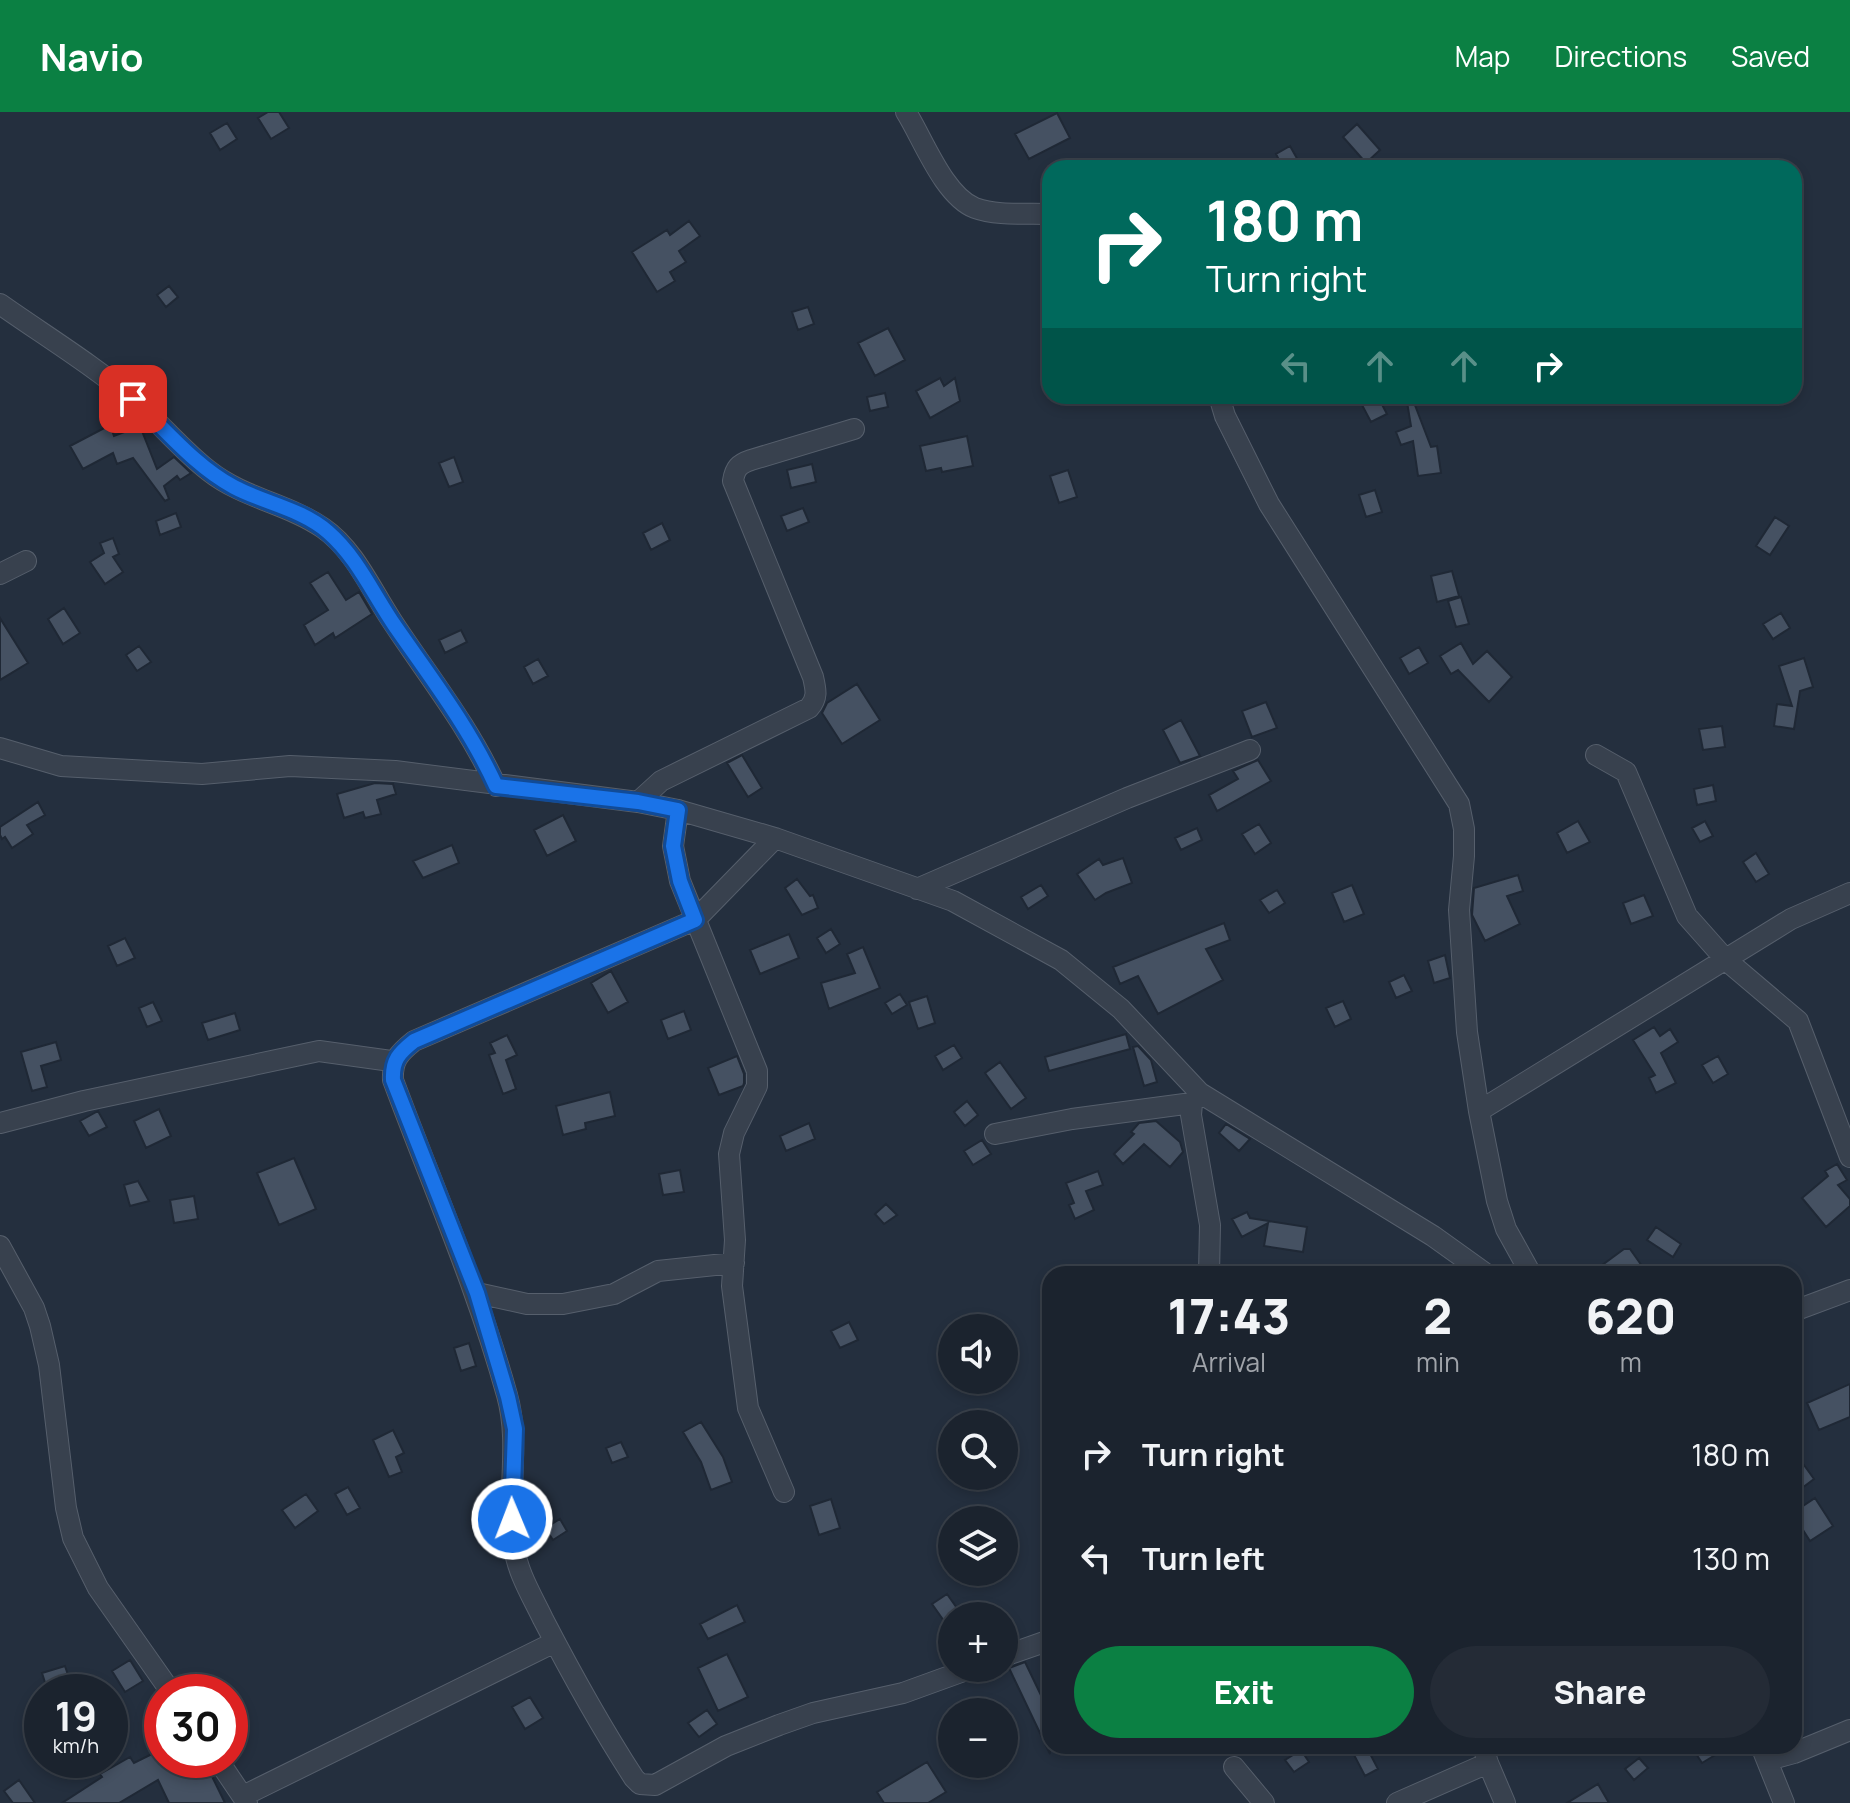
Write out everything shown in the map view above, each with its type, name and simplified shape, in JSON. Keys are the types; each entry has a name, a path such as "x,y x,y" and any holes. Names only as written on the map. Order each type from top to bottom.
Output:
{"street":[{"path":"906,112 943,178 963,201 988,211 1042,214"},
{"path":"0,304 133,399 209,472 232,486 300,514 326,530 346,550 454,708 496,786"},
{"path":"1221,404 1269,504 1459,804 1464,829 1459,910 1467,1032 1497,1201 1506,1229 1527,1266"},
{"path":"638,802 661,781 809,708 815,701 813,677 733,481 734,471 740,464 751,460 854,429"},
{"path":"0,574 26,561"},
{"path":"0,748 61,766 202,774 305,766 395,771 638,802 678,810 775,838 953,901 1061,960 1121,1009 1196,1098 1433,1236 1475,1266"},
{"path":"917,889 1127,798 1250,750"},
{"path":"1596,755 1626,772 1687,916 1726,960 1798,1021 1850,1157"},
{"path":"678,810 673,846 680,881 757,1071 757,1086 734,1133 729,1154 735,1228 732,1286 748,1408 784,1492"},
{"path":"775,838 695,920 414,1041 398,1054 393,1065 393,1080 477,1293 508,1397 515,1429 511,1481 514,1548 521,1574 555,1642 627,1768 640,1784 655,1785 726,1746 813,1713 903,1693 938,1680"},
{"path":"1479,1111 1791,919 1850,893"},
{"path":"0,1123 84,1101 319,1051 391,1061 393,1065"},
{"path":"995,1134 1196,1098"},
{"path":"1196,1098 1193,1135 1210,1225 1209,1266"},
{"path":"0,1246 34,1308 40,1326 49,1365 66,1508 73,1538 98,1588 158,1674"},
{"path":"477,1293 527,1304 563,1304 614,1294 658,1271 734,1263"},
{"path":"1802,1308 1850,1290"},
{"path":"230,1778 245,1800 555,1642"},
{"path":"1018,1651 1042,1643"},
{"path":"1802,1750 1850,1730"},
{"path":"1397,1803 1486,1754 1505,1803"},
{"path":"1765,1754 1784,1803"},
{"path":"1234,1767 1264,1803"}],"building":[{"path":"268,112 279,112 289,128 271,139 258,118"},
{"path":"1057,113 1070,138 1029,159 1015,134"},
{"path":"227,123 237,139 220,150 210,133"},
{"path":"1357,124 1380,150 1369,160 1363,160 1343,137"},
{"path":"1290,146 1298,160 1279,160 1276,154"},
{"path":"689,221 700,236 679,251 686,262 670,272 675,281 657,292 632,252 667,230 670,235"},
{"path":"169,286 178,297 166,307 157,295"},
{"path":"808,307 814,324 798,330 792,312"},
{"path":"888,328 905,360 875,376 858,343"},
{"path":"940,378 944,386 955,378 960,401 930,418 916,391"},
{"path":"885,393 888,407 870,411 867,397"},
{"path":"1382,404 1387,414 1371,422 1362,405"},
{"path":"1407,404 1415,404 1431,447 1437,446 1441,473 1418,476 1413,441 1401,445 1396,432 1411,426"},
{"path":"110,425 114,436 140,426 157,469 174,457 191,473 180,480 177,476 164,486 169,499 165,501 133,458 117,464 113,453 83,469 70,446"},
{"path":"967,436 973,466 942,472 941,468 926,471 920,446"},
{"path":"454,457 463,482 449,487 439,463"},
{"path":"812,464 816,482 791,488 787,470"},
{"path":"1068,470 1077,497 1059,503 1050,476"},
{"path":"1375,490 1382,512 1366,517 1359,495"},
{"path":"803,508 809,522 787,531 781,516"},
{"path":"176,513 181,527 160,535 156,521"},
{"path":"1775,517 1789,526 1770,555 1756,546"},
{"path":"662,523 670,540 651,550 643,533"},
{"path":"113,538 119,554 113,557 123,572 105,584 90,562 104,553 100,543"},
{"path":"1452,571 1459,596 1437,602 1431,576"},
{"path":"328,572 346,600 359,592 372,614 335,638 333,633 315,645 304,625 328,610 310,583"},
{"path":"1461,597 1469,624 1456,627 1448,601"},
{"path":"64,608 80,633 63,644 48,619"},
{"path":"1781,613 1790,628 1773,639 1763,624"},
{"path":"0,618 28,663 0,680"},
{"path":"461,630 467,642 445,653 439,640"},
{"path":"1461,643 1473,664 1487,651 1512,677 1489,702 1458,670 1451,674 1440,656"},
{"path":"139,646 151,662 137,671 126,655"},
{"path":"1419,647 1428,663 1409,674 1400,658"},
{"path":"1804,658 1813,687 1800,691 1794,729 1774,726 1777,704 1792,706 1779,666"},
{"path":"538,659 548,676 533,684 524,667"},
{"path":"857,684 880,720 842,744 822,713 827,703"},
{"path":"1266,702 1277,728 1252,737 1242,711"},
{"path":"1181,720 1200,756 1180,763 1163,730"},
{"path":"1722,726 1725,747 1703,750 1699,729"},
{"path":"742,755 762,788 748,797 727,763"},
{"path":"1258,760 1271,781 1217,811 1209,795 1238,779 1233,771"},
{"path":"375,783 393,784 396,794 377,800 381,814 365,818 363,812 344,818 337,794"},
{"path":"1713,785 1716,801 1697,805 1694,789"},
{"path":"38,802 45,815 27,825 33,834 12,848 5,837 2,839 0,827"},
{"path":"563,815 576,841 547,856 534,830"},
{"path":"1578,821 1590,842 1567,853 1557,833"},
{"path":"1705,821 1713,836 1700,842 1692,828"},
{"path":"1259,824 1271,843 1255,854 1242,834"},
{"path":"1197,828 1202,840 1181,850 1175,838"},
{"path":"452,845 459,863 423,878 413,861"},
{"path":"1756,853 1769,874 1756,882 1743,862"},
{"path":"1123,858 1132,883 1095,900 1077,874 1099,859 1103,865"},
{"path":"1518,875 1523,891 1507,896 1520,924 1485,941 1472,915 1474,888"},
{"path":"797,879 810,896 813,895 818,908 802,915 785,888"},
{"path":"1041,885 1048,896 1028,909 1021,897"},
{"path":"1352,885 1364,914 1344,922 1332,893"},
{"path":"1277,890 1285,903 1269,913 1260,900"},
{"path":"1644,895 1653,916 1631,924 1623,903"},
{"path":"1224,923 1230,940 1206,949 1223,980 1158,1014 1138,976 1120,984 1113,967"},
{"path":"831,929 840,944 826,953 817,938"},
{"path":"789,934 799,958 760,974 750,950"},
{"path":"125,938 135,958 117,966 108,946"},
{"path":"863,947 880,988 829,1009 821,983 855,973 847,954"},
{"path":"1445,955 1450,978 1434,983 1428,961"},
{"path":"611,971 628,1002 608,1013 591,983"},
{"path":"1404,975 1412,991 1396,998 1389,982"},
{"path":"900,994 907,1005 892,1014 885,1003"},
{"path":"927,996 935,1023 918,1029 909,1002"},
{"path":"1343,1001 1351,1019 1335,1027 1326,1008"},
{"path":"153,1002 162,1021 147,1027 139,1008"},
{"path":"684,1011 691,1030 668,1039 661,1020"},
{"path":"235,1013 240,1030 208,1040 202,1023"},
{"path":"1654,1027 1660,1036 1670,1029 1678,1042 1661,1053 1676,1083 1656,1093 1649,1078 1655,1075 1633,1040"},
{"path":"1126,1034 1130,1049 1049,1071 1045,1057"},
{"path":"507,1035 517,1055 506,1060 516,1089 503,1094 489,1055 495,1053 490,1043"},
{"path":"56,1042 61,1060 41,1066 47,1087 32,1091 21,1052"},
{"path":"954,1045 962,1058 943,1070 935,1056"},
{"path":"1138,1046 1151,1060 1157,1082 1144,1086 1133,1047"},
{"path":"737,1056 744,1074 743,1086 719,1095 708,1068"},
{"path":"1718,1056 1728,1074 1713,1083 1702,1065"},
{"path":"1000,1062 1026,1098 1011,1109 985,1073"},
{"path":"610,1092 615,1116 585,1123 586,1129 563,1135 556,1106"},
{"path":"967,1101 978,1115 965,1126 954,1112"},
{"path":"159,1109 171,1136 146,1148 134,1121"},
{"path":"98,1111 107,1127 89,1136 80,1121"},
{"path":"1156,1121 1180,1142 1183,1152 1170,1167 1144,1144 1123,1164 1114,1154 1134,1134 1131,1132 1139,1123"},
{"path":"809,1123 815,1139 786,1151 780,1136"},
{"path":"1226,1124 1250,1139 1239,1151 1219,1133"},
{"path":"982,1140 991,1154 973,1165 964,1151"},
{"path":"294,1158 316,1209 279,1225 257,1173"},
{"path":"1837,1164 1847,1180 1838,1185 1850,1199 1850,1206 1826,1227 1802,1198 1828,1176 1825,1171"},
{"path":"680,1170 684,1192 663,1195 659,1174"},
{"path":"1098,1171 1103,1185 1086,1191 1094,1210 1075,1219 1069,1205 1074,1203 1066,1183"},
{"path":"138,1181 149,1201 130,1206 124,1185"},
{"path":"194,1196 198,1219 174,1223 170,1200"},
{"path":"886,1204 897,1215 884,1224 875,1214"},
{"path":"1247,1212 1250,1218 1307,1227 1303,1252 1264,1246 1268,1223 1242,1237 1232,1219"},
{"path":"1656,1227 1681,1244 1673,1257 1647,1240"},
{"path":"1624,1249 1630,1249 1642,1266 1601,1266"},
{"path":"849,1322 858,1340 840,1348 831,1331"},
{"path":"469,1343 476,1366 461,1371 454,1348"},
{"path":"1850,1384 1850,1417 1819,1430 1807,1403"},
{"path":"701,1422 723,1457 732,1482 711,1490 701,1462 683,1432"},
{"path":"393,1430 404,1453 396,1457 402,1472 389,1477 373,1440"},
{"path":"621,1442 628,1457 612,1463 606,1448"},
{"path":"1802,1466 1814,1479 1802,1488"},
{"path":"348,1487 360,1508 347,1515 335,1494"},
{"path":"306,1494 318,1511 295,1528 282,1510"},
{"path":"1815,1498 1833,1526 1810,1541 1802,1528 1802,1507"},
{"path":"831,1499 840,1528 819,1535 810,1506"},
{"path":"560,1519 567,1531 553,1540 545,1528"},
{"path":"947,1594 953,1602 938,1602 938,1612 932,1604"},
{"path":"737,1605 745,1622 708,1639 700,1624"},
{"path":"727,1654 748,1697 718,1711 698,1668"},
{"path":"130,1660 143,1681 128,1690 128,1674 114,1674 112,1671"},
{"path":"1025,1662 1042,1697 1042,1737 1016,1682 1018,1665"},
{"path":"65,1666 68,1674 42,1674"},
{"path":"530,1697 543,1718 525,1729 512,1707"},
{"path":"707,1710 717,1724 699,1737 688,1723"},
{"path":"1295,1754 1304,1754 1309,1762 1294,1772 1285,1760"},
{"path":"1354,1754 1370,1754 1378,1769 1365,1776"},
{"path":"1696,1754 1717,1754 1702,1763"},
{"path":"128,1758 134,1763 144,1758 144,1778 213,1778 225,1803 169,1803 158,1780 119,1803 62,1803 100,1778 128,1778"},
{"path":"1639,1758 1648,1768 1634,1780 1625,1769"},
{"path":"927,1762 946,1792 928,1803 884,1803 877,1792"},
{"path":"19,1780 35,1803 13,1803 4,1791"},
{"path":"1598,1784 1609,1803 1567,1803"}],"route":[{"path":"133,399 209,472 261,500 300,514 326,530 346,550 454,708 496,786 638,802 678,810 673,846 680,881 695,920 414,1041 398,1054 393,1065 393,1080 477,1293 508,1397 515,1429 512,1519"}]}
